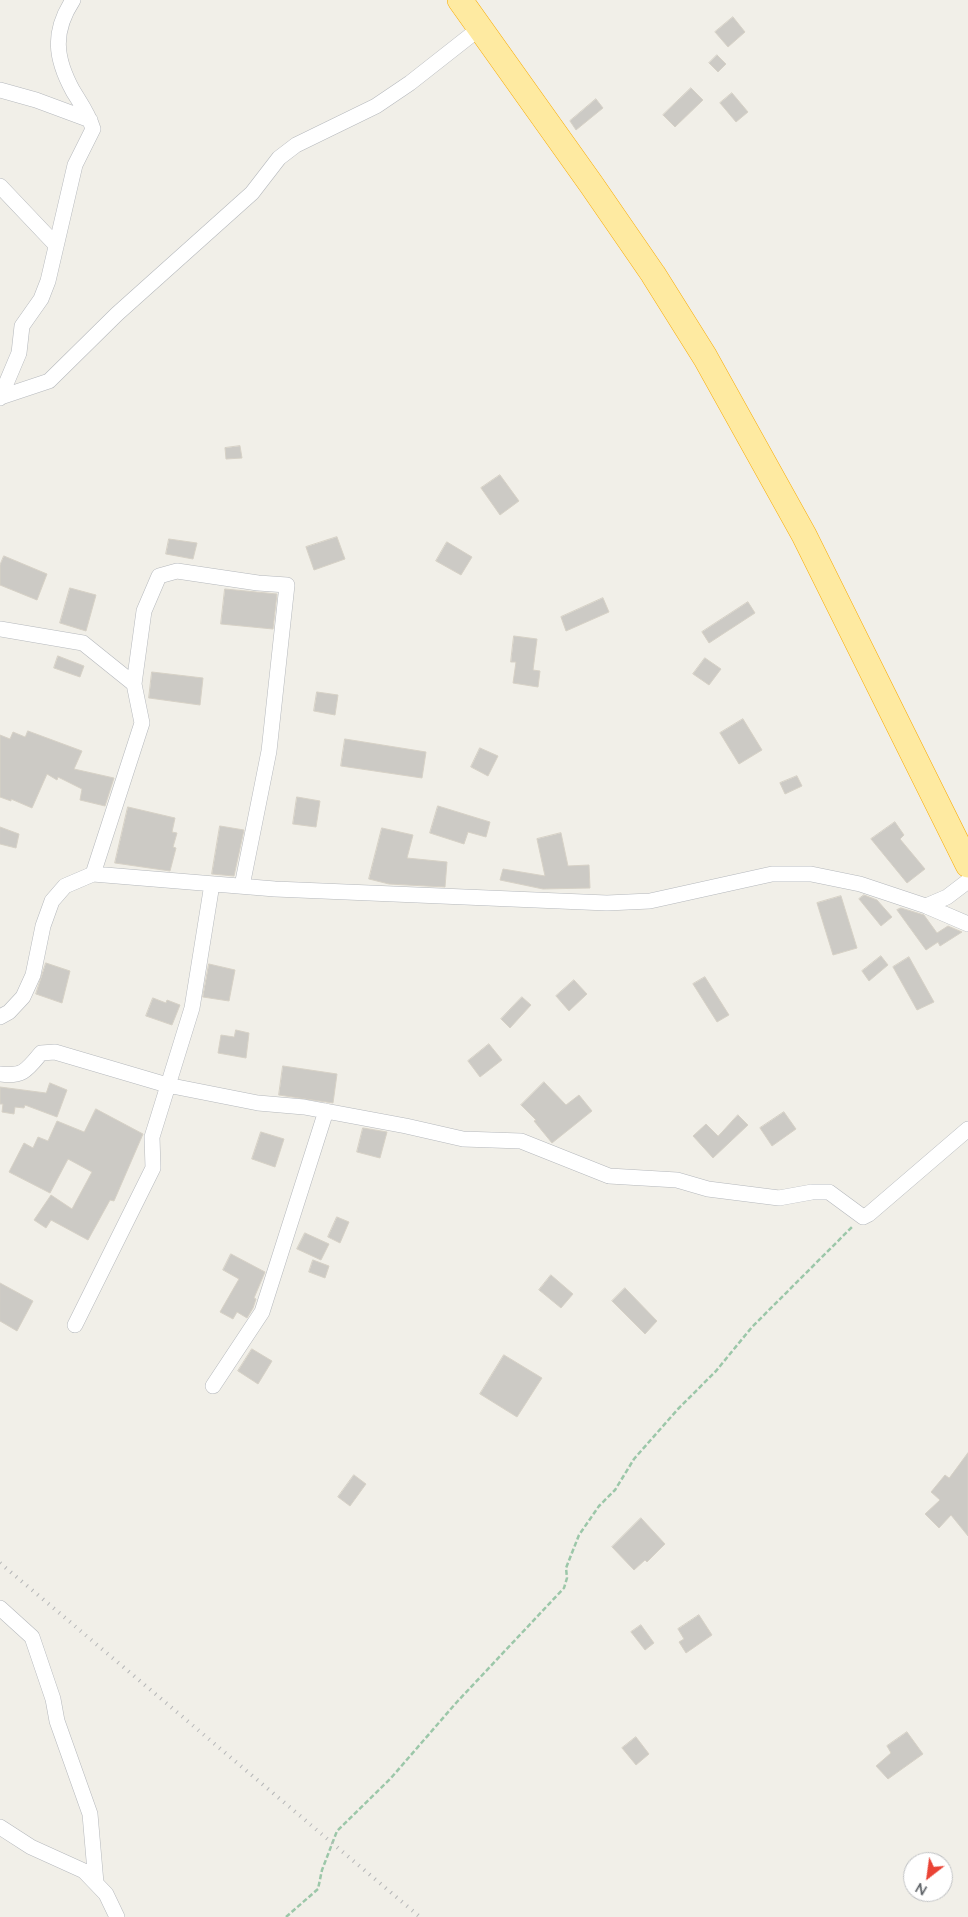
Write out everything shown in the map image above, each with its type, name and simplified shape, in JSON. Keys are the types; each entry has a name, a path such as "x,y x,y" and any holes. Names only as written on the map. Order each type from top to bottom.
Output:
{"highway":[{"path":"460,0 647,266 706,357 804,534 968,865"}],"street":[{"path":"0,397 19,353 22,326 41,299 48,281 55,244 75,165 93,129 66,76 58,55 58,32 63,16 73,0"},
{"path":"0,397 49,381 117,314 252,193 279,158 296,145 376,106 410,83 480,28"},
{"path":"0,90 36,100 90,120"},
{"path":"0,186 55,244"},
{"path":"93,874 142,723 134,684 144,610 159,576 177,571 258,583 287,585 269,751 242,886"},
{"path":"0,629 83,643 134,684"},
{"path":"0,1017 10,1012 23,997 32,975 43,926 52,901 65,886 93,874 242,886 607,903 650,900 772,874 811,874 860,884 926,906 968,924"},
{"path":"926,906 947,897 968,881"},
{"path":"75,1324 153,1168 152,1136 192,1008 212,884"},
{"path":"0,1074 15,1076 23,1073 41,1053 55,1052 167,1085 258,1103 326,1111 462,1139 521,1142 609,1176 677,1180 708,1189 780,1198 812,1192 829,1192 863,1217 870,1214 968,1130"},
{"path":"213,1386 262,1312 326,1111"},
{"path":"0,1608 32,1637 53,1699 57,1721 90,1814 96,1883"},
{"path":"0,1827 31,1847 84,1871 106,1894 118,1917"}],"path":[{"path":"286,1917 318,1889 322,1870 337,1831 391,1778 456,1703 564,1588 567,1578 566,1568 579,1535 599,1506 615,1490 634,1459 678,1409 716,1372 752,1327 863,1217"}],"building":[{"path":"733,17 745,32 728,47 715,32"},
{"path":"717,55 726,64 718,72 709,63"},
{"path":"691,88 703,100 675,127 663,115"},
{"path":"732,93 748,112 736,122 720,103"},
{"path":"596,99 603,108 576,130 570,121"},
{"path":"240,446 242,458 226,459 225,448"},
{"path":"500,475 519,501 500,515 481,488"},
{"path":"337,537 345,559 314,570 306,547"},
{"path":"169,539 197,543 193,559 166,554"},
{"path":"447,542 472,557 461,575 436,561"},
{"path":"4,556 47,574 37,600 0,585 0,565"},
{"path":"70,588 96,595 86,631 60,623"},
{"path":"225,589 277,594 273,629 221,624"},
{"path":"603,598 609,612 566,631 561,617"},
{"path":"748,602 755,613 709,643 702,632"},
{"path":"514,636 537,639 533,670 540,671 538,687 513,683 516,662 511,662"},
{"path":"58,656 84,666 80,677 54,668"},
{"path":"705,658 721,669 709,685 693,674"},
{"path":"152,672 203,678 200,705 149,698"},
{"path":"317,692 338,695 335,715 314,711"},
{"path":"743,719 762,750 739,764 720,733"},
{"path":"28,731 82,751 74,769 114,778 105,806 80,800 82,789 58,777 57,780 47,774 32,808 11,799 11,801 0,797 0,735 10,739 13,732 25,737"},
{"path":"345,739 426,752 422,778 341,766"},
{"path":"480,748 498,756 488,776 471,767"},
{"path":"797,776 802,786 785,794 780,783"},
{"path":"297,797 320,801 316,827 293,824"},
{"path":"438,806 490,822 486,837 468,832 464,844 430,833"},
{"path":"128,807 175,818 172,832 177,833 173,847 176,848 170,871 115,863"},
{"path":"895,822 904,835 900,839 925,869 907,883 871,839"},
{"path":"220,826 244,830 234,876 212,874"},
{"path":"0,827 19,834 16,848 0,844"},
{"path":"382,828 413,835 407,858 447,862 445,887 389,884 369,879"},
{"path":"561,833 568,866 589,865 590,888 543,889 500,880 503,869 545,876 537,839"},
{"path":"864,895 877,900 892,917 881,926 859,899"},
{"path":"841,896 857,948 833,955 817,903"},
{"path":"901,908 924,915 937,933 948,926 962,932 940,946 938,942 926,950 897,910"},
{"path":"881,956 888,965 869,981 862,971"},
{"path":"909,957 934,1002 917,1010 893,967"},
{"path":"46,963 70,971 62,1003 36,994"},
{"path":"209,964 235,970 229,1001 203,997"},
{"path":"705,977 729,1015 717,1022 693,984"},
{"path":"574,980 587,994 569,1011 556,996"},
{"path":"522,997 531,1005 510,1028 501,1019"},
{"path":"153,998 166,1003 167,1000 180,1005 172,1025 146,1016"},
{"path":"236,1030 249,1033 246,1058 218,1053 221,1035 234,1037"},
{"path":"489,1044 502,1060 480,1077 468,1061"},
{"path":"283,1066 337,1074 333,1103 279,1095"},
{"path":"544,1082 566,1105 579,1095 592,1111 552,1143 534,1121 536,1120 521,1105"},
{"path":"50,1083 67,1090 57,1117 25,1105 24,1108 15,1107 14,1114 2,1112 3,1104 0,1104 0,1087 46,1093"},
{"path":"96,1109 143,1134 114,1201 110,1200 88,1240 51,1220 46,1228 34,1220 51,1195 72,1209 92,1172 68,1159 50,1193 9,1172 24,1143 33,1148 38,1137 48,1141 57,1121 84,1132"},
{"path":"784,1112 796,1129 772,1146 760,1128"},
{"path":"738,1115 748,1125 713,1158 693,1136 706,1124 718,1136"},
{"path":"363,1128 387,1132 380,1158 357,1152"},
{"path":"261,1132 284,1139 275,1167 252,1159"},
{"path":"337,1217 349,1222 340,1243 328,1237"},
{"path":"305,1233 329,1244 321,1260 297,1249"},
{"path":"231,1254 265,1272 254,1298 256,1299 253,1308 247,1318 237,1312 233,1319 220,1312 239,1279 223,1270"},
{"path":"313,1260 329,1266 325,1278 309,1272"},
{"path":"551,1275 573,1294 561,1308 539,1290"},
{"path":"0,1283 33,1301 17,1331 0,1321"},
{"path":"625,1288 657,1321 645,1334 612,1301"},
{"path":"252,1349 272,1361 258,1384 238,1371"},
{"path":"504,1355 542,1378 517,1417 480,1394"},
{"path":"968,1453 968,1536 951,1515 939,1528 925,1514 940,1500 931,1492 945,1475 949,1478"},
{"path":"354,1475 366,1484 350,1506 338,1497"},
{"path":"641,1518 665,1544 647,1562 645,1560 634,1570 612,1547"},
{"path":"699,1615 712,1635 686,1653 679,1642 684,1639 678,1629"},
{"path":"641,1625 654,1643 645,1650 631,1632"},
{"path":"907,1732 923,1754 888,1779 876,1766 891,1753 887,1746"},
{"path":"636,1737 649,1754 636,1765 622,1748"}],"railway":[{"path":"0,1563 420,1917"}]}
